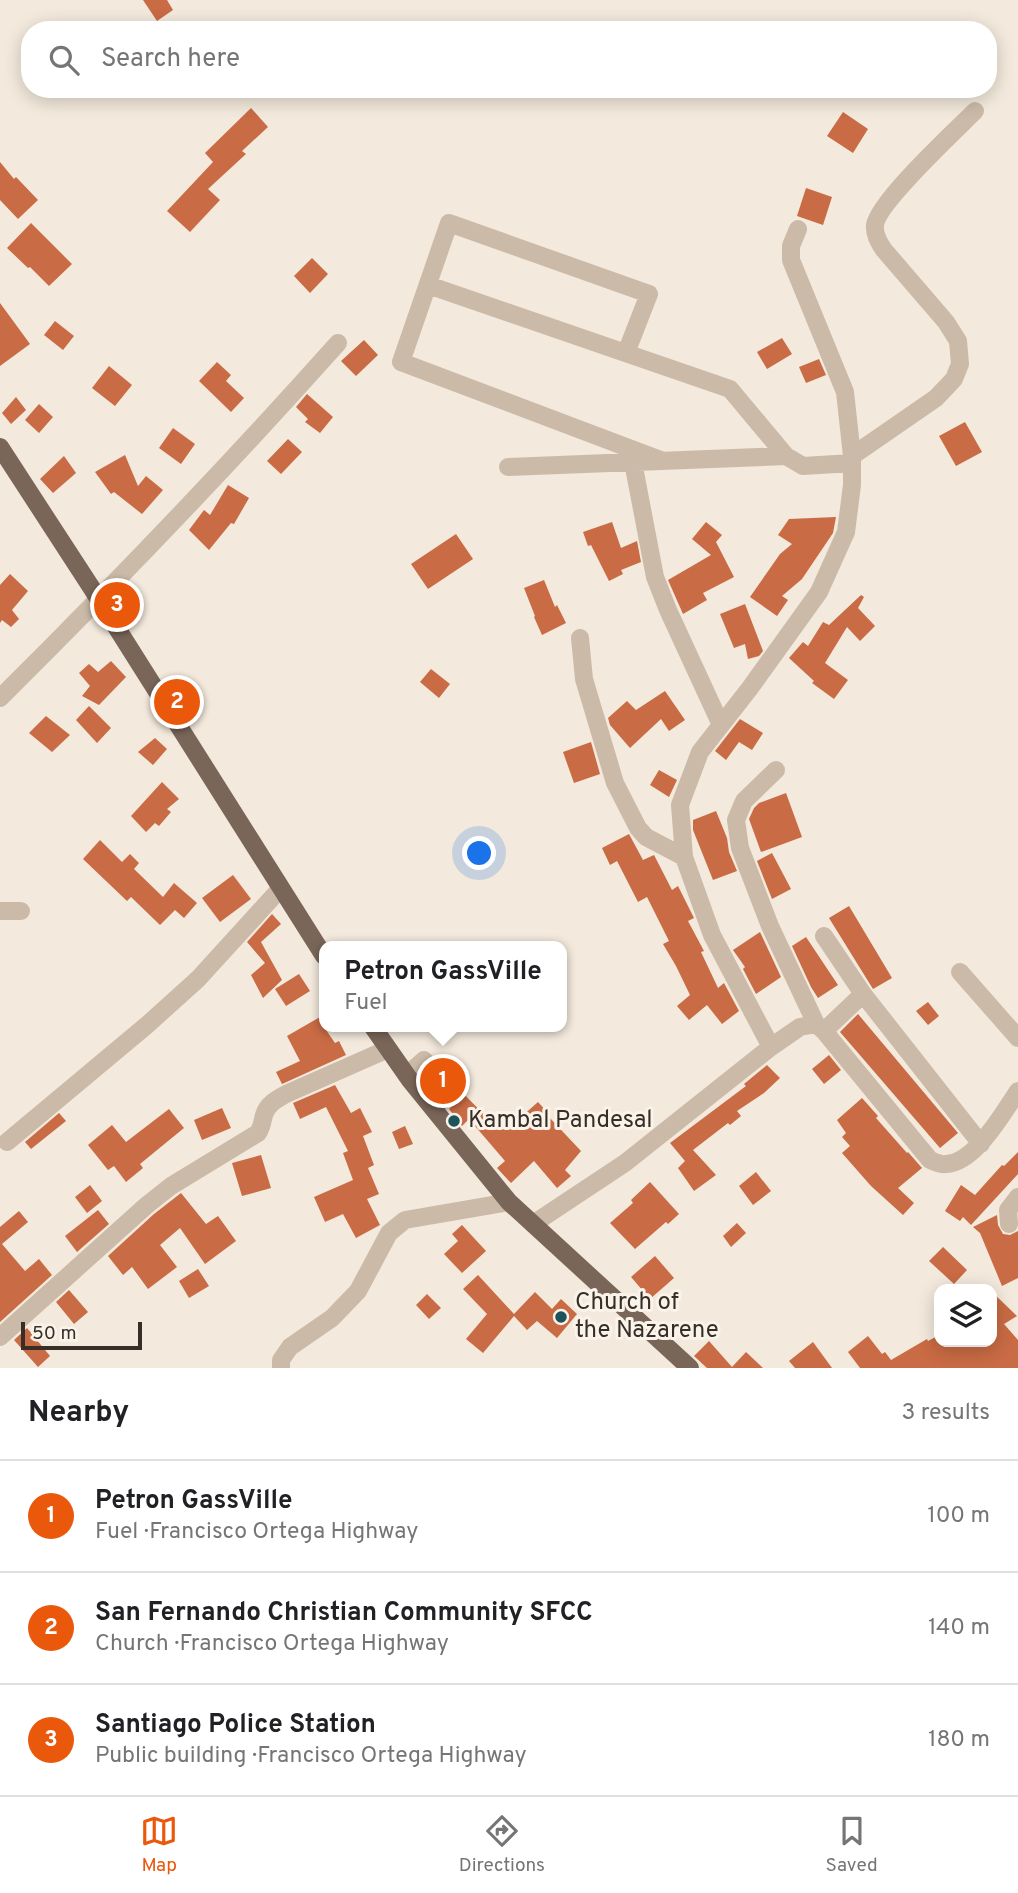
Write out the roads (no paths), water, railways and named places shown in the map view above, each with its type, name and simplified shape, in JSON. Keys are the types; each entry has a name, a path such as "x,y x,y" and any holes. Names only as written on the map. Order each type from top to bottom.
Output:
{"main road":[{"path":"0,447 319,948"},
{"path":"376,1032 407,1075 509,1202 690,1368"}],"street":[{"path":"428,285 730,389 786,456 803,466 852,459 936,398 954,379 960,364 958,341 946,322 884,250 877,238 875,225 881,208 932,152 975,111"},
{"path":"626,353 649,294 449,223 401,362 663,461"},
{"path":"771,1047 712,936 684,858 680,805 700,752 820,592 846,533 852,485 852,459 845,392 791,260 791,246 798,229"},
{"path":"0,698 99,600 338,343"},
{"path":"508,467 786,456"},
{"path":"633,462 655,577 721,724"},
{"path":"580,638 584,679 615,783 638,828 646,837 684,858"},
{"path":"776,770 744,801 736,820 740,848 770,926 820,1027 930,1160 945,1165 959,1160 981,1144 1018,1091"},
{"path":"7,1142 198,979 280,888"},
{"path":"0,911 21,911"},
{"path":"824,936 863,994 981,1144"},
{"path":"960,972 1018,1038"},
{"path":"533,1224 625,1163 771,1047 800,1027 820,1027 863,994"},
{"path":"0,1337 163,1192 258,1133 263,1126 265,1112 273,1101 388,1049"},
{"path":"407,1075 424,1060 430,1066"},
{"path":"433,1108 452,1091 446,1084"},
{"path":"1009,1224 1008,1210 1018,1197"},
{"path":"281,1368 284,1353 332,1318 358,1291 384,1241 396,1226 405,1220 509,1202"}],"place":[{"name":"Santiago Police Station","path":"117,605"},
{"name":"San Fernando Christian Community SFCC","path":"177,702"},
{"name":"Petron GassVille","path":"443,1081"},
{"name":"Kambal Pandesal","path":"454,1121"},
{"name":"Church of the Nazarene","path":"561,1317"}]}
